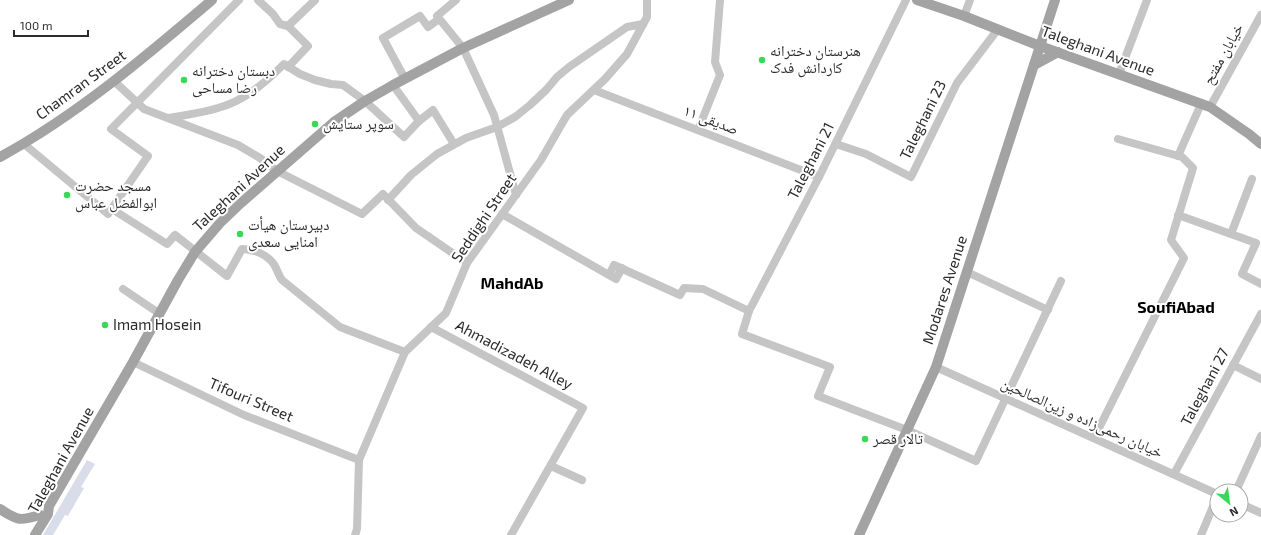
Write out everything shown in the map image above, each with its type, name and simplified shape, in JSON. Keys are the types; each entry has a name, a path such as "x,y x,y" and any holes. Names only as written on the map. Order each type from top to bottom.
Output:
{"main road":[{"name":"Chamran Street","path":"0,157 24,144 50,127 114,80 167,39 212,0"},
{"name":"Taleghani Avenue","path":"35,535 48,514 49,506 134,362 195,252 220,223 334,122 365,101 463,48 569,0"},
{"name":"Taleghani Avenue","path":"917,0 964,16 1040,46 1206,105 1249,134 1261,144"},
{"name":"Modares Avenue","path":"860,535 936,367 1055,0"},
{"path":"1034,65 1058,52"},
{"path":"27,535 45,508 49,506"},
{"path":"0,509 20,520 29,519 40,515"}],"street":[{"path":"110,212 148,156 111,129 239,0"},
{"path":"168,118 218,108 236,101 267,81 308,46 288,26 280,24 273,14 258,0"},
{"path":"288,26 315,0"},
{"path":"405,79 383,38 420,16 428,27 456,0"},
{"name":"Seddighi Street","path":"355,535 357,529 359,460 406,352 446,313 467,263 541,160 566,115 605,79 627,54 647,17 647,0"},
{"path":"698,130 720,75 715,62 720,0"},
{"name":"Taleghani 21","path":"906,0 836,144 749,311 742,334 830,367 818,396 907,430"},
{"path":"964,16 970,0"},
{"path":"1119,74 1147,0"},
{"name":"خیابان مفتح","path":"1178,156 1206,105 1261,15"},
{"path":"438,17 463,48 494,115 516,195"},
{"path":"114,80 144,109 238,145 260,158 277,171 362,214 386,197 423,164 454,144 476,134 497,127 515,117 546,90 557,76 584,56 627,27 643,24"},
{"name":"Taleghani 23","path":"836,144 866,154 911,177 957,83 998,29"},
{"path":"286,65 300,74 315,80 343,85 365,101 404,137 433,110 454,144"},
{"path":"393,85 419,122"},
{"name":"صدیقی ۱۱","path":"594,90 819,177"},
{"path":"1094,438 1184,258 1171,240 1193,168 1178,156 1118,139"},
{"path":"24,144 110,212 167,244 175,235 227,276 242,249 257,252 273,264 282,280 340,327 406,352"},
{"path":"1231,234 1252,180"},
{"path":"386,197 416,228 467,263"},
{"path":"502,214 612,277 614,265 680,295 684,288 703,290 749,311"},
{"path":"1178,215 1256,243 1242,274 1261,284"},
{"path":"967,272 1048,310"},
{"path":"907,430 976,461 1061,281"},
{"path":"123,289 160,314"},
{"name":"Taleghani 27","path":"1174,474 1261,314"},
{"name":"Ahmadizadeh Alley","path":"432,327 583,408 551,466"},
{"name":"Tifouri Street","path":"134,362 244,415 359,460"},
{"path":"1233,365 1261,379"},
{"name":"خیابان رحمی‌زاده و زین‌الصالحین","path":"936,367 1209,491"},
{"path":"1240,483 1261,436"},
{"path":"511,535 551,466 582,480"},
{"path":"1249,508 1261,513"},
{"path":"1200,535 1209,514"}],"shaded area":[{"path":"87,460 95,464 81,487 84,488 68,516 65,515 53,535 43,535"}],"place":[{"name":"هنرستان دخترانه کاردانش فدک","path":"762,60"},
{"name":"دبستان دخترانه رضا مساحی","path":"184,80"},
{"name":"سوپر ستایش","path":"315,124"},
{"name":"مسجد حضرت ابوالفضل عباس","path":"67,195"},
{"name":"دبیرستان هیأت امنایی سعدی","path":"240,234"},
{"name":"Imam Hosein","path":"105,325"},
{"name":"تالار قصر","path":"865,439"}],"district":[{"name":"MahdAb","path":"512,283"},
{"name":"SoufiAbad","path":"1176,307"}]}
